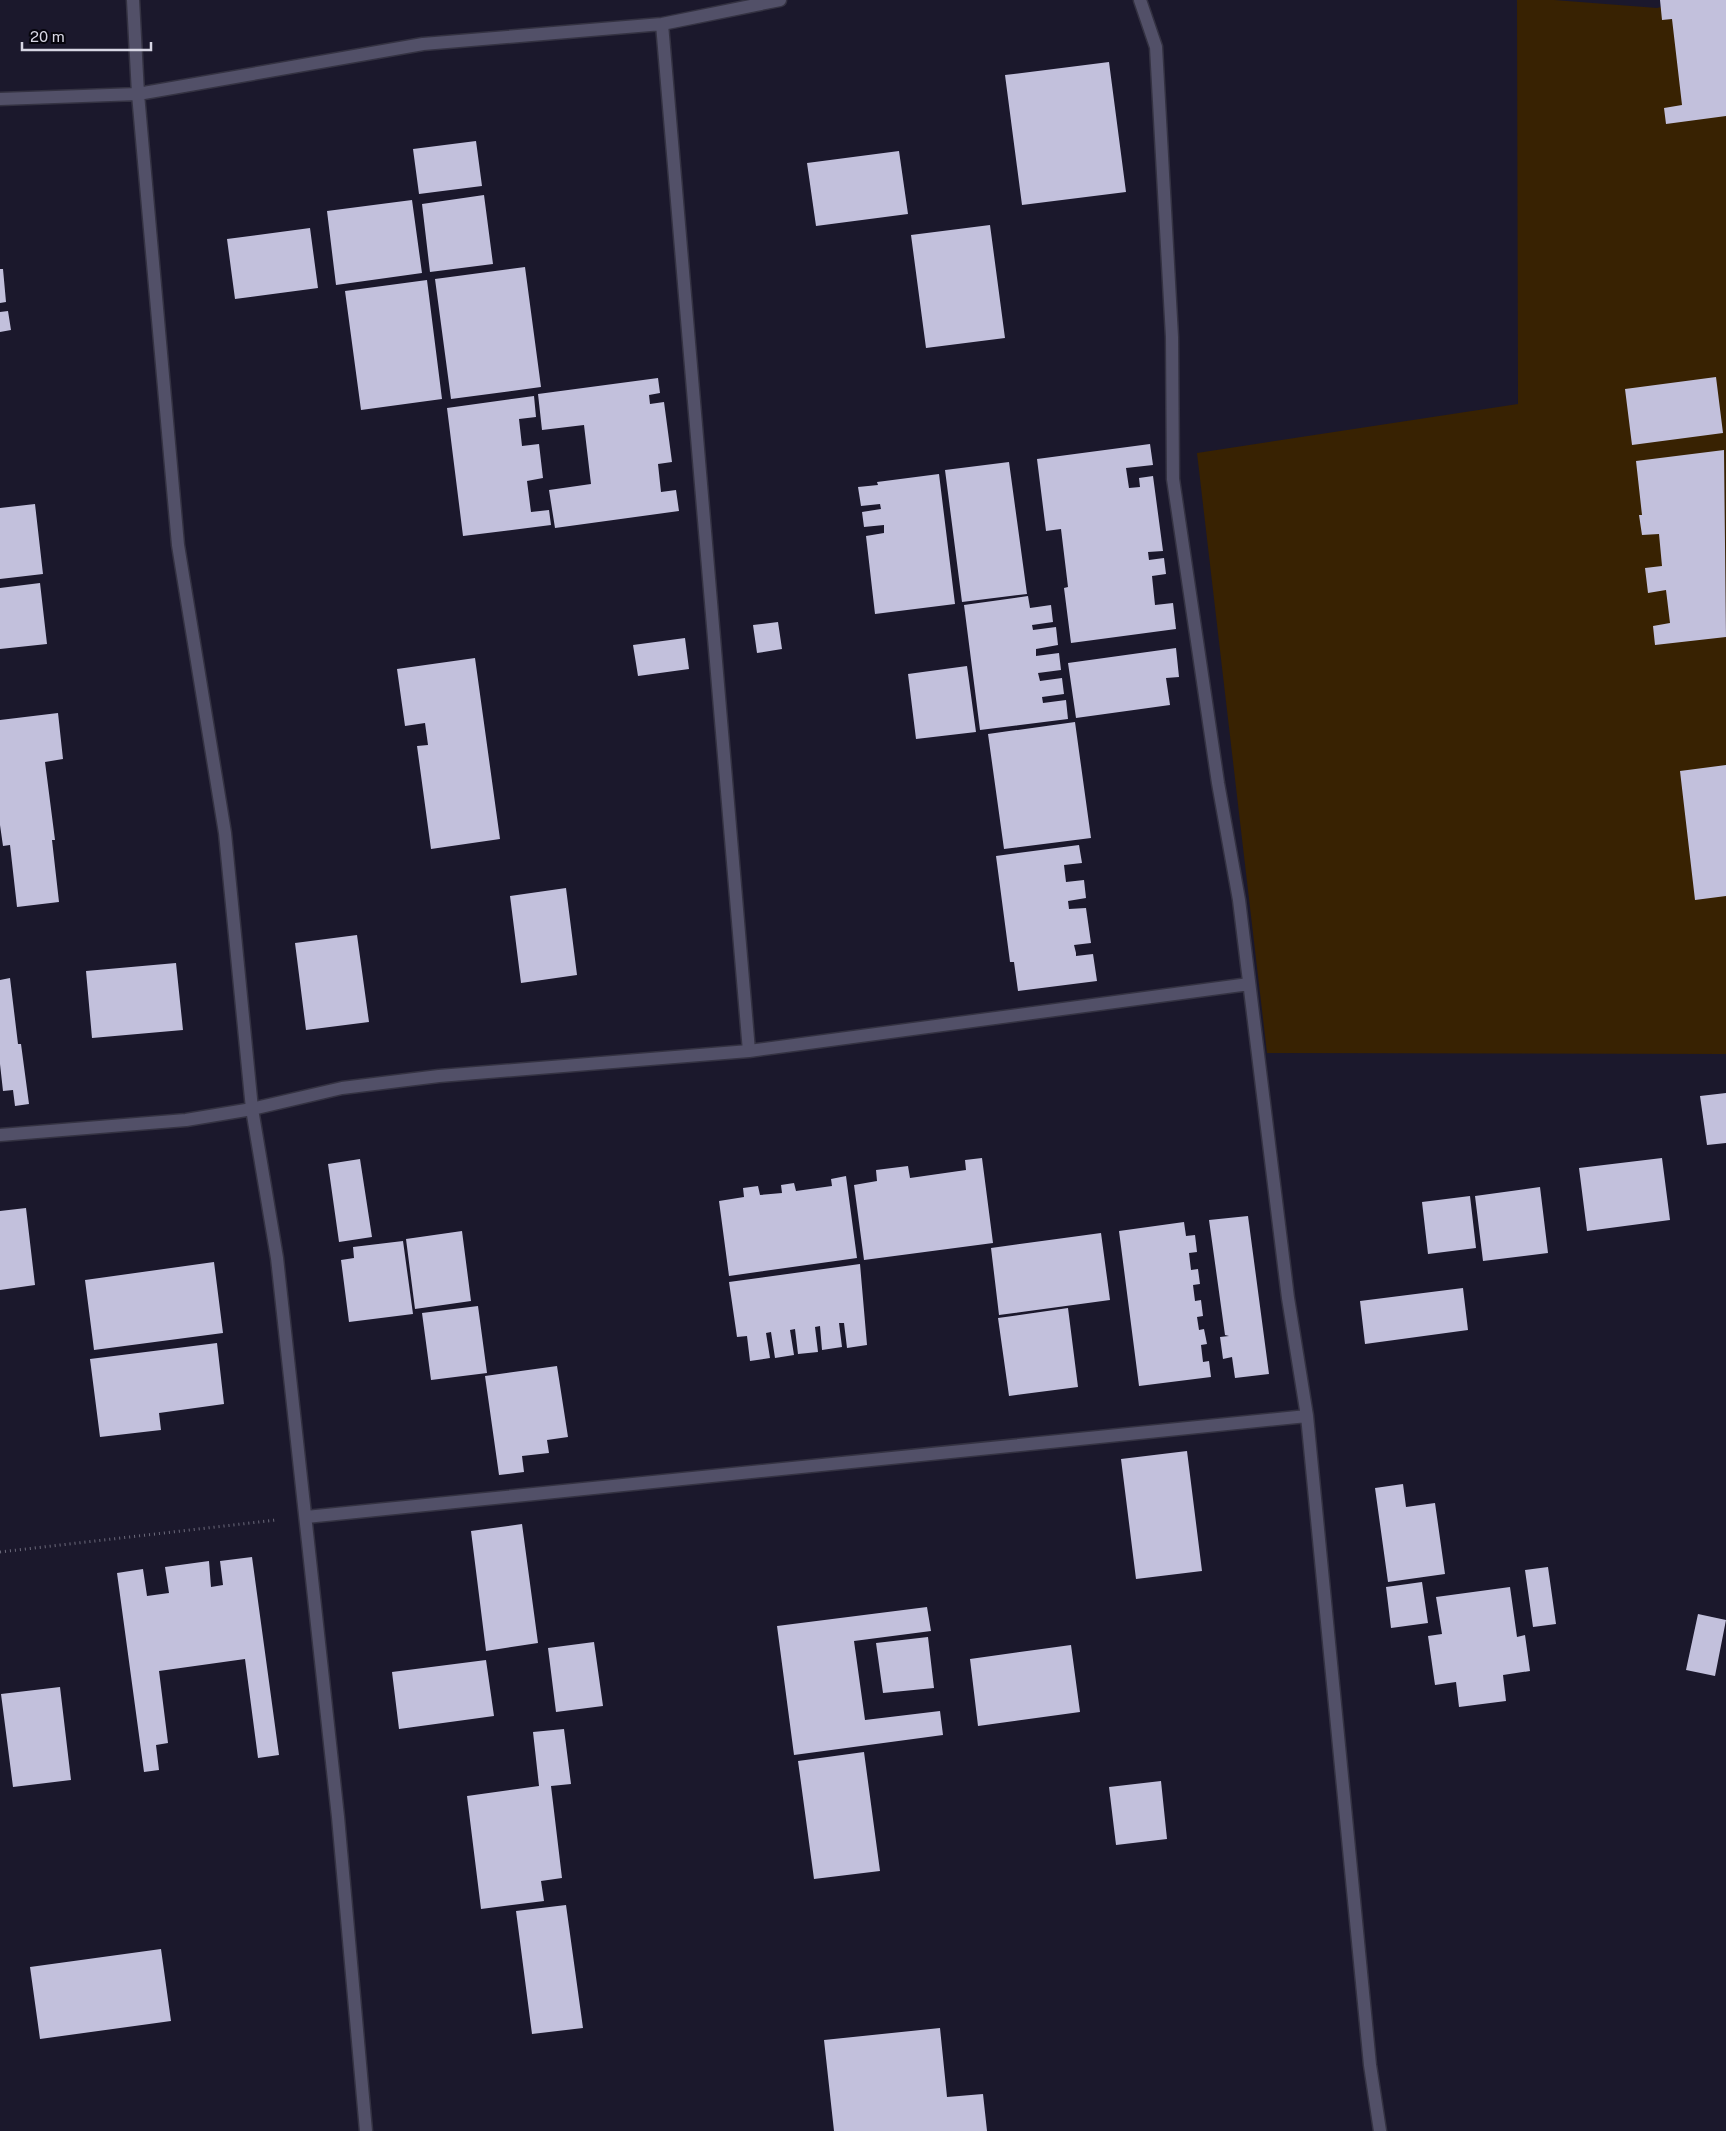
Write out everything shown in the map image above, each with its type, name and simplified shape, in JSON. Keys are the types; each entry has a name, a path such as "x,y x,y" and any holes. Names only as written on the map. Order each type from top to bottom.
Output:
{"street":[{"path":"133,0 138,94 178,545 225,833 252,1109 277,1258 338,1817 366,2131"},
{"path":"0,99 138,94 424,44 662,24 780,0"},
{"path":"1140,0 1156,47 1172,337 1173,479 1218,783 1239,900 1288,1298 1307,1416 1369,2055 1380,2131"},
{"path":"662,24 749,1050"},
{"path":"0,1135 177,1121 252,1109 342,1088 439,1076 749,1050 1249,984"},
{"path":"306,1517 1307,1416"}],"path":[{"path":"0,1552 306,1517"}],"shaded area":[{"path":"1517,0 1554,0 1657,8 1690,0 1726,0 1726,1054 1267,1053 1197,453 1518,404"}],"building":[{"path":"1660,0 1726,0 1726,116 1666,124 1664,108 1682,105 1672,19 1662,20"},
{"path":"1109,62 1126,192 1022,205 1005,75"},
{"path":"476,141 482,186 419,194 413,149"},
{"path":"899,151 908,214 816,226 807,163"},
{"path":"484,195 493,264 430,272 422,204"},
{"path":"412,200 422,273 336,285 327,211"},
{"path":"990,225 1005,338 926,348 911,235"},
{"path":"310,228 318,288 235,299 227,239"},
{"path":"525,267 541,387 451,399 435,279"},
{"path":"0,269 3,269 6,302 0,303"},
{"path":"427,280 442,399 361,410 345,291"},
{"path":"8,311 11,330 0,332 0,312"},
{"path":"1716,377 1723,433 1632,445 1625,389"},
{"path":"658,378 660,393 649,395 650,404 664,402 672,462 658,464 661,492 676,490 679,511 555,528 549,490 591,484 584,425 542,430 538,394"},
{"path":"534,396 536,417 519,419 522,446 539,444 543,478 527,481 531,512 549,510 551,525 463,536 447,408"},
{"path":"1150,444 1153,465 1126,468 1129,488 1140,487 1139,478 1153,476 1163,551 1148,552 1149,560 1164,558 1166,574 1152,576 1155,605 1173,603 1176,629 1071,643 1064,588 1068,587 1061,529 1046,531 1037,459"},
{"path":"1724,450 1726,637 1655,645 1653,626 1670,623 1666,590 1648,593 1645,568 1662,566 1659,534 1642,535 1639,515 1642,515 1636,461"},
{"path":"1009,462 1027,594 962,602 945,470"},
{"path":"939,474 955,604 875,614 866,536 884,533 884,525 864,527 862,512 881,509 880,504 861,506 858,487 878,485 877,482"},
{"path":"35,504 43,574 0,579 0,508"},
{"path":"40,583 47,644 0,649 0,588"},
{"path":"1028,596 1030,608 1051,605 1053,622 1032,625 1033,630 1056,627 1058,645 1036,649 1036,656 1059,653 1061,670 1038,673 1040,681 1062,678 1064,694 1042,697 1043,703 1066,700 1068,719 980,730 964,605"},
{"path":"778,622 782,649 757,653 753,625"},
{"path":"685,638 689,669 638,676 633,645"},
{"path":"1176,648 1179,677 1166,678 1170,705 1076,718 1068,663"},
{"path":"475,658 500,839 431,849 417,746 428,745 425,723 405,726 397,669"},
{"path":"967,666 976,732 916,739 908,674"},
{"path":"58,713 63,759 45,762 55,840 52,840 59,902 17,907 10,845 3,846 0,825 0,720"},
{"path":"1075,722 1091,838 1004,849 988,734"},
{"path":"1726,765 1726,896 1695,900 1680,771"},
{"path":"1079,845 1082,863 1064,865 1066,882 1084,880 1086,898 1068,901 1069,909 1086,908 1091,943 1074,945 1076,956 1093,954 1097,981 1018,991 1014,962 1010,962 996,856"},
{"path":"566,888 577,975 521,983 510,896"},
{"path":"357,935 369,1022 306,1030 295,943"},
{"path":"176,963 183,1030 92,1038 86,971"},
{"path":"10,978 18,1044 21,1044 29,1104 15,1106 13,1090 3,1091 0,1064 0,980"},
{"path":"1726,1093 1726,1143 1707,1145 1700,1096"},
{"path":"982,1158 993,1243 864,1260 854,1185 877,1181 876,1170 908,1166 910,1178 966,1170 965,1160"},
{"path":"1662,1158 1670,1220 1587,1231 1579,1168"},
{"path":"360,1159 372,1237 339,1242 328,1164"},
{"path":"846,1176 857,1258 729,1276 719,1201 744,1197 743,1188 758,1186 760,1195 782,1193 781,1185 794,1183 796,1191 832,1186 831,1179"},
{"path":"1540,1187 1548,1253 1483,1261 1475,1196"},
{"path":"1470,1196 1476,1248 1428,1254 1422,1202"},
{"path":"26,1208 35,1285 0,1290 0,1211"},
{"path":"1248,1216 1269,1374 1235,1378 1232,1357 1223,1359 1220,1337 1229,1336 1225,1335 1209,1220"},
{"path":"1184,1222 1186,1236 1195,1235 1197,1252 1189,1253 1191,1270 1198,1269 1200,1284 1193,1285 1195,1301 1201,1300 1203,1316 1197,1317 1199,1330 1204,1329 1207,1344 1201,1345 1203,1362 1209,1361 1211,1377 1139,1386 1119,1231"},
{"path":"462,1231 471,1301 415,1309 406,1239"},
{"path":"1101,1233 1110,1300 999,1315 991,1248"},
{"path":"403,1241 413,1314 349,1322 341,1260 354,1258 353,1247"},
{"path":"214,1262 223,1333 94,1350 85,1280"},
{"path":"860,1264 867,1345 847,1348 844,1323 839,1323 842,1347 822,1350 820,1326 815,1327 818,1352 798,1354 795,1329 790,1330 794,1355 775,1358 771,1332 766,1333 770,1358 750,1361 747,1336 737,1337 729,1282"},
{"path":"1463,1288 1468,1330 1365,1344 1360,1301"},
{"path":"478,1306 487,1373 431,1380 422,1313"},
{"path":"1068,1308 1078,1387 1009,1396 998,1318"},
{"path":"217,1343 224,1404 159,1413 161,1430 100,1437 90,1359"},
{"path":"557,1366 568,1437 547,1440 549,1453 522,1456 524,1472 499,1475 485,1376"},
{"path":"1187,1451 1202,1571 1136,1579 1121,1459"},
{"path":"1403,1484 1406,1507 1435,1503 1445,1574 1388,1582 1375,1488"},
{"path":"522,1524 538,1643 486,1651 471,1531"},
{"path":"252,1557 279,1755 258,1758 245,1659 159,1671 168,1743 156,1745 159,1770 144,1772 117,1573 143,1569 147,1596 169,1593 165,1567 209,1561 211,1587 223,1585 220,1561"},
{"path":"1548,1567 1556,1624 1533,1627 1525,1570"},
{"path":"1422,1582 1428,1623 1391,1628 1386,1587"},
{"path":"1510,1587 1517,1637 1525,1635 1530,1671 1503,1675 1506,1701 1459,1707 1456,1682 1435,1685 1428,1636 1442,1634 1436,1597"},
{"path":"927,1607 931,1631 854,1641 865,1720 940,1711 943,1735 794,1755 777,1626"},
{"path":"1698,1614 1726,1620 1715,1676 1686,1670"},
{"path":"928,1637 934,1688 883,1693 876,1643"},
{"path":"594,1642 603,1706 556,1712 548,1648"},
{"path":"1071,1645 1080,1712 978,1726 970,1659"},
{"path":"486,1660 494,1716 399,1729 392,1672"},
{"path":"60,1687 71,1780 13,1787 1,1694"},
{"path":"564,1729 571,1784 551,1786 562,1878 541,1881 544,1901 481,1909 467,1796 539,1786 533,1732"},
{"path":"864,1752 880,1871 814,1879 798,1761"},
{"path":"1161,1781 1167,1839 1116,1845 1109,1787"},
{"path":"566,1905 583,2028 532,2034 516,1911"},
{"path":"161,1949 171,2021 40,2039 30,1967"},
{"path":"940,2028 947,2097 983,2094 987,2131 834,2131 824,2040"}]}
